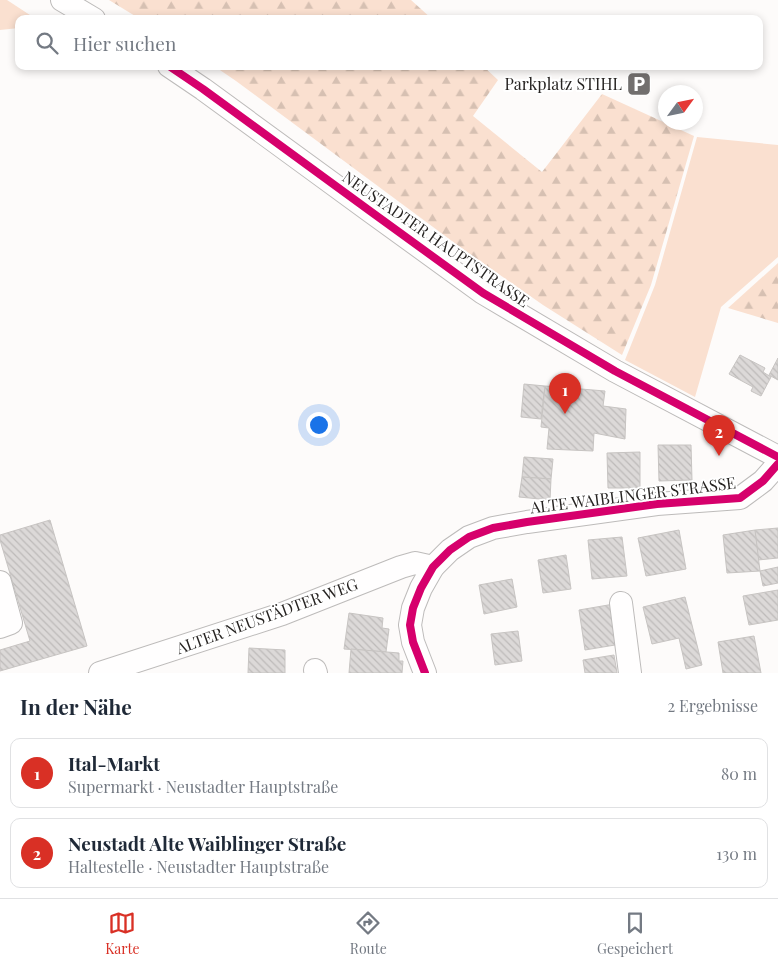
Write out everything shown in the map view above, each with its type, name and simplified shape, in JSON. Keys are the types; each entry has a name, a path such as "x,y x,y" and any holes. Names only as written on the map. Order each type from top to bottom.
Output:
{"street":[{"path":"62,0 87,15"},
{"name":"NEUSTADTER HAUPTSTRASSE","path":"176,70 483,293 615,371 778,457"},
{"name":"ALTE WAIBLINGER STRASSE","path":"425,673 413,642 410,625 413,608 421,588 433,567 450,550 469,537 493,528 527,522 657,504 740,498 763,481 778,464"},
{"name":"ALTER NEUSTÄDTER WEG","path":"100,673 282,614 400,567 415,563 433,567"},
{"path":"0,582 12,623 0,627"},
{"path":"621,603 630,673"}],"green space":[{"path":"0,0 7,0 30,15 15,15 15,28 0,30"},
{"path":"109,0 411,0 428,15 133,15"},
{"path":"220,70 487,70 498,80 473,116 542,172 602,94 658,120 658,130 681,130 694,136 651,285 622,355 543,305 460,247"},
{"path":"697,137 778,145 778,257 721,307 695,397 625,360 655,285"},
{"path":"778,263 778,323 728,308"}],"building":[{"path":"740,355 765,368 763,372 771,377 761,396 751,391 753,387 729,374"},
{"path":"778,358 778,380 769,375"},
{"path":"524,384 545,386 541,419 521,417"},
{"path":"545,386 605,391 603,406 626,409 625,439 594,433 593,451 547,449 549,428 541,427"},
{"path":"658,445 691,445 692,480 659,481"},
{"path":"640,452 640,488 608,488 607,453"},
{"path":"524,457 553,459 551,479 522,477"},
{"path":"522,477 551,479 550,500 519,497"},
{"path":"50,520 87,646 0,671 0,650 30,641 0,535"},
{"path":"778,528 778,558 758,560 755,530"},
{"path":"679,530 686,569 646,576 638,538"},
{"path":"755,530 760,571 727,573 723,535"},
{"path":"622,537 627,576 592,579 588,540"},
{"path":"566,555 571,589 543,593 538,560"},
{"path":"778,567 778,583 763,586 760,571"},
{"path":"512,579 517,607 484,614 479,585"},
{"path":"778,590 778,620 749,625 743,596"},
{"path":"685,597 702,665 686,669 679,638 652,644 643,607"},
{"path":"614,604 621,644 585,650 579,610"},
{"path":"349,613 383,618 382,628 389,629 386,652 344,649"},
{"path":"518,631 522,661 495,665 491,634"},
{"path":"754,636 761,673 723,673 718,642"},
{"path":"249,648 285,650 285,673 248,673"},
{"path":"351,649 399,653 399,661 403,661 402,673 349,673"},
{"path":"614,655 617,673 585,673 583,660"}],"cycle path":[{"path":"175,70 483,293 615,371 778,457"},
{"path":"425,673 413,642 410,625 413,608 421,588 433,567 450,550 469,537 493,528 527,522 657,504 740,498 763,481 778,464"}],"place":[{"name":"Parkplatz STIHL","path":"639,84"},
{"name":"Ital-Markt","path":"565,414"},
{"name":"Neustadt Alte Waiblinger Straße","path":"719,456"}]}
